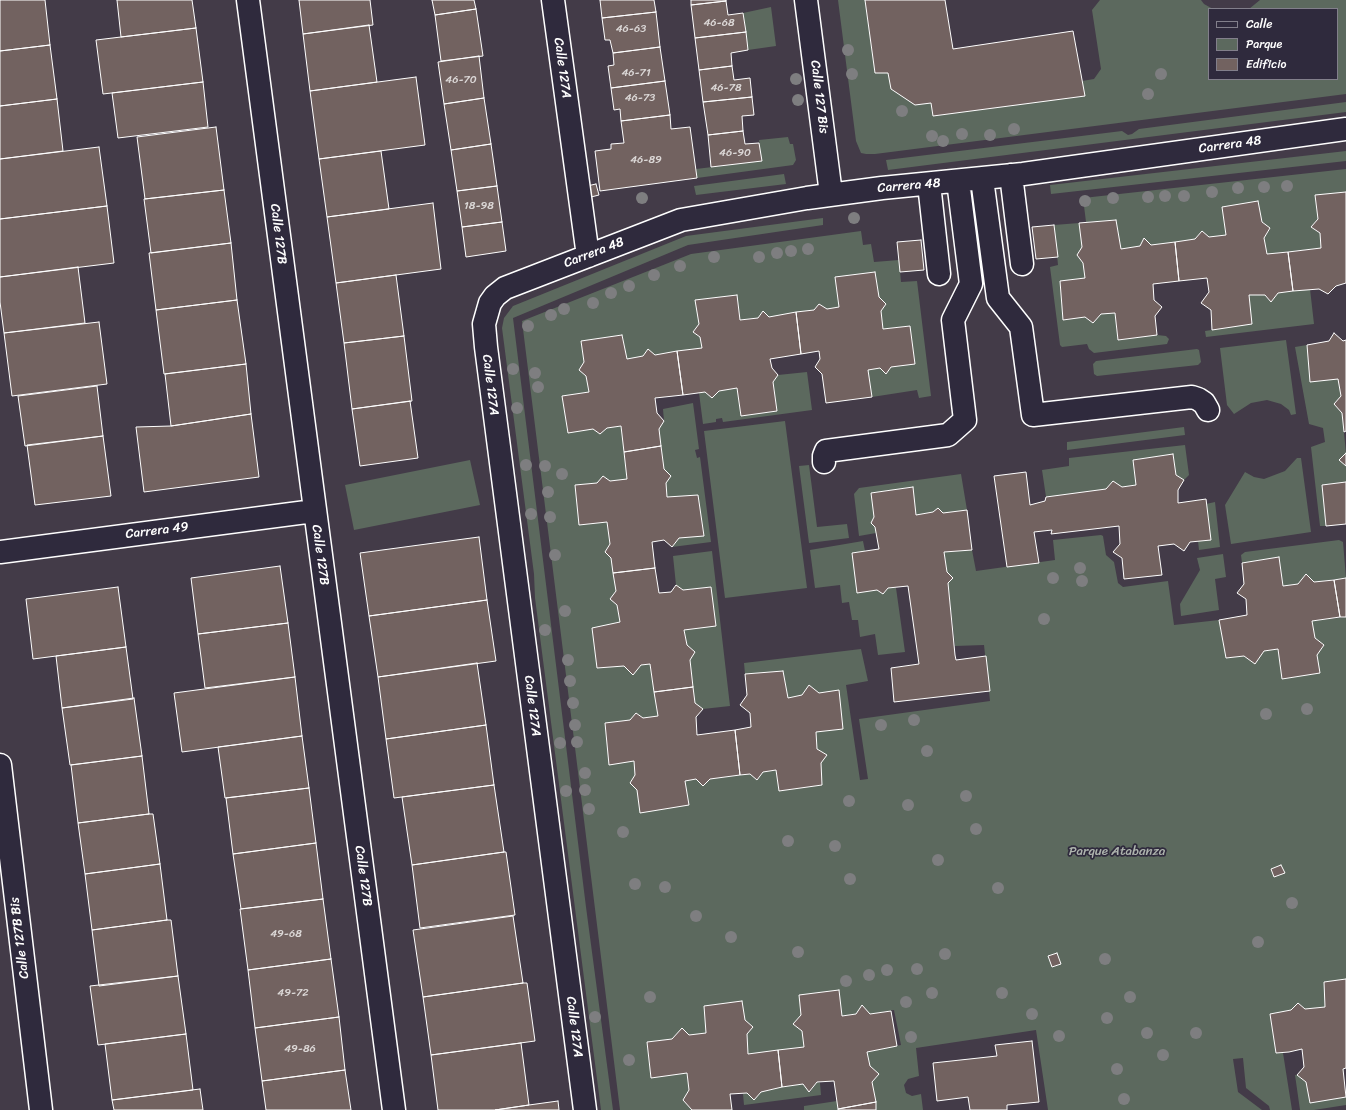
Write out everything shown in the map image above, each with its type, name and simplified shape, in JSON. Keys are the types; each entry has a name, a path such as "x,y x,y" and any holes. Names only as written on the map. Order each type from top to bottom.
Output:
{"street":[{"name":"Calle 127B","path":"248,0 314,511 394,1110"},
{"name":"Calle 127A","path":"553,0 588,256"},
{"name":"Calle 127 Bis","path":"806,0 831,194"},
{"name":"Carrera 48","path":"490,303 504,288 681,220 831,194 982,179 1346,129"},
{"path":"1010,175 1022,264"},
{"path":"982,179 998,298 1021,327 1033,415 1192,397 1204,403 1208,410"},
{"path":"824,462 826,451 838,448 948,434 965,420 953,320 971,284 958,182"},
{"path":"928,184 939,274"},
{"name":"Calle 127A","path":"490,303 484,324 486,347 584,1110"},
{"name":"Carrera 49","path":"0,552 314,511"},
{"name":"Calle 127B Bis","path":"0,765 41,1110"}],"green space":[{"path":"838,0 865,0 875,72 888,73 931,103 933,116 1084,96 1082,81 1094,79 1101,69 1092,10 1100,0 1201,0 1204,4 1211,8 1208,8 1208,80 1338,80 1338,8 1250,8 1260,0 1346,0 1346,94 875,154 861,153 856,141"},
{"path":"771,7 776,46 748,50 743,13"},
{"path":"1346,102 1346,112 888,170 886,160 1122,131 1128,135 1139,129"},
{"path":"788,137 790,144 793,144 796,160 793,165 697,178 696,169 761,161 759,140"},
{"path":"1346,151 1346,161 1051,194 1050,185"},
{"path":"1346,169 1346,192 1315,196 1318,219 1311,227 1320,233 1321,248 1267,254 1264,238 1270,229 1262,222 1258,201 1223,207 1226,235 1209,237 1202,231 1195,239 1151,245 1144,238 1140,246 1121,249 1116,220 1086,222 1083,198"},
{"path":"784,174 786,184 696,195 694,186"},
{"path":"823,218 823,225 688,245 513,318 586,907 613,1110 601,1110 535,598 534,574 502,328 504,318 513,306 686,236"},
{"path":"1079,223 1082,247 1077,255 1083,263 1085,278 1060,281 1063,320 1085,317 1093,323 1101,314 1115,313 1118,340 1157,335 1166,336 1169,339 1167,344 1094,353 1089,349 1087,344 1062,347 1060,345 1050,267 1058,265 1054,225"},
{"name":"Parque Atabanza","path":"861,231 863,245 871,244 874,262 899,260 901,282 917,281 931,396 919,398 917,390 872,397 868,370 880,368 886,374 891,367 915,364 910,326 883,329 875,272 835,277 839,307 827,309 819,304 814,310 769,317 763,312 758,318 740,320 737,295 696,300 699,324 693,332 700,337 702,348 627,359 622,335 581,341 584,362 579,370 586,376 589,392 562,396 568,432 593,429 600,434 607,428 621,426 627,479 610,481 603,476 597,483 575,485 580,525 607,522 610,544 605,552 611,558 616,591 610,599 617,605 620,622 592,629 597,668 650,664 658,716 643,718 636,713 630,720 605,723 609,764 634,761 635,775 630,783 689,805 685,781 696,779 703,786 710,779 750,774 757,780 763,772 776,770 779,791 822,785 821,763 817,749 816,732 839,691 819,693 809,685 802,695 788,698 783,671 745,674 744,663 861,649 868,681 846,685 860,780 868,779 859,719 990,701 984,645 955,646 948,583 953,578 947,572 944,552 972,550 976,571 1055,560 1053,540 1101,535 1103,536 1106,555 1114,562 1118,583 1123,587 1168,581 1174,625 1219,620 1226,658 1244,656 1255,664 1264,651 1278,649 1282,679 1319,673 1317,655 1324,645 1315,638 1312,621 1346,617 1346,979 1324,982 1325,1007 1305,1009 1298,1003 1291,1010 1270,1014 1276,1053 1283,1053 1292,1110 1270,1110 1269,1106 1246,1088 1243,1058 1233,1059 1238,1092 1262,1110 1048,1110 1036,1030 916,1048 919,1076 908,1079 904,1085 906,1093 912,1096 921,1094 923,1110 876,1110 872,1082 879,1074 870,1066 867,1052 901,1045 894,1010 870,1014 862,1005 856,1014 842,1016 839,990 799,995 801,1015 793,1024 802,1031 804,1047 748,1054 747,1034 753,1027 745,1020 742,1001 704,1006 706,1033 689,1035 682,1028 672,1039 647,1042 651,1078 687,1073 689,1090 683,1100 692,1110 620,1110 522,321 691,254"},
{"path":"1310,289 1314,324 1206,337 1205,331 1251,324 1249,295 1265,295 1271,302 1278,293"},
{"path":"1286,340 1296,414 1291,415 1289,410 1281,404 1267,400 1251,403 1234,414 1227,405 1220,348"},
{"path":"1307,345 1338,379 1341,396 1334,404 1342,413 1346,453 1340,460 1346,466 1346,482 1322,485 1326,526 1320,526 1311,447 1325,442 1323,428 1309,424 1295,347"},
{"path":"1197,349 1199,350 1201,362 1198,365 1097,376 1094,374 1093,364 1096,361"},
{"path":"807,372 812,410 723,422 722,418 716,419 716,422 703,424 699,393 705,392 712,398 719,391 737,388 741,416 777,411 773,382 778,375"},
{"path":"693,403 699,449 695,450 697,458 700,457 711,542 672,547 679,538 704,535 698,495 667,497 659,429 664,421 663,409"},
{"path":"785,421 807,588 725,598 704,431"},
{"path":"1184,427 1185,435 1067,450 1067,442"},
{"path":"1185,445 1189,475 1184,480 1176,475 1173,454 1133,460 1136,485 1122,487 1113,481 1106,489 1046,497 1042,470 1069,466 1069,458"},
{"path":"1297,458 1301,458 1311,532 1231,544 1225,505 1245,472 1254,477 1264,479 1285,471"},
{"path":"470,460 480,505 354,530 345,485"},
{"path":"809,465 817,527 847,524 849,538 809,543 799,466"},
{"path":"961,474 967,510 943,513 938,508 933,512 916,515 912,487 872,493 874,517 871,523 875,527 876,533 859,536 854,494 859,488"},
{"path":"1215,502 1220,547 1199,550 1198,541 1210,540 1206,504"},
{"path":"1339,540 1343,542 1346,578 1314,582 1306,574 1298,584 1283,586 1279,557 1242,563 1241,555 1245,552"},
{"path":"863,541 865,551 852,553 858,593 877,590 883,594 888,588 896,588 905,652 878,655 875,634 860,637 858,620 852,620 849,602 842,603 840,585 815,588 810,550"},
{"path":"712,551 730,706 703,709 695,703 690,660 695,652 687,645 684,630 711,587 683,590 676,585 673,556"},
{"path":"1223,554 1226,577 1215,579 1219,610 1181,616 1180,604 1200,570 1197,558"},
{"path":"1295,1075 1306,1082 1310,1103 1346,1097 1346,1105 1314,1110 1300,1110"},
{"path":"817,1082 820,1083 821,1095 744,1105 743,1094 747,1093 754,1100 761,1092 803,1084 810,1092"},
{"path":"837,1101 838,1110 804,1110 804,1106"}],"building":[{"path":"0,0 45,0 50,45 0,51"},
{"path":"117,0 192,0 196,28 121,37"},
{"path":"299,0 370,0 373,25 303,34"},
{"path":"432,0 474,0 476,9 435,15"},
{"path":"600,0 654,0 656,12 602,18"},
{"path":"691,0 726,0 726,1 691,5"},
{"path":"865,0 945,0 953,49 1073,31 1085,96 933,116 931,103 915,105 891,89 888,73 875,73"},
{"path":"726,1 728,15 743,13 746,32 695,38 691,5"},
{"path":"476,9 483,56 441,61 435,15"},
{"path":"656,12 660,47 613,53 610,40 605,40 602,18"},
{"path":"369,25 377,82 310,91 303,34"},
{"path":"196,28 203,82 103,94 96,40"},
{"path":"746,32 748,50 731,53 732,66 699,70 695,38"},
{"path":"50,45 57,99 0,106 0,51"},
{"path":"660,47 665,81 611,88 608,66 614,65 613,53"},
{"path":"479,56 484,98 444,104 438,62"},
{"path":"732,66 734,80 750,78 752,97 703,102 699,70"},
{"path":"416,77 425,145 319,159 310,91"},
{"path":"665,81 670,115 621,121 620,109 614,110 611,88"},
{"path":"203,82 208,127 118,138 112,93"},
{"path":"752,97 754,115 742,116 743,131 708,135 703,102"},
{"path":"484,98 491,144 451,150 444,104"},
{"path":"57,99 63,151 0,159 0,106"},
{"path":"670,115 671,129 690,127 697,178 600,191 595,151 611,149 611,144 624,143 621,121"},
{"path":"216,127 224,190 145,199 137,137"},
{"path":"743,131 745,144 759,143 762,161 711,167 708,135"},
{"path":"491,144 497,186 457,191 451,150"},
{"path":"99,147 107,206 0,219 0,159"},
{"path":"381,151 389,209 327,217 319,159"},
{"path":"596,184 599,195 591,197 587,186"},
{"path":"497,186 502,222 462,227 457,191"},
{"path":"224,190 231,243 151,253 144,199"},
{"path":"1346,192 1346,283 1336,286 1328,294 1319,289 1293,291 1288,252 1321,248 1320,233 1311,227 1318,219 1315,195"},
{"path":"1258,201 1262,222 1270,228 1264,238 1267,254 1288,252 1293,291 1278,293 1271,302 1265,295 1249,295 1252,324 1212,330 1211,310 1201,303 1209,292 1207,278 1179,281 1175,242 1195,239 1202,231 1209,237 1226,235 1222,207"},
{"path":"433,203 441,269 336,283 327,217"},
{"path":"107,206 114,263 0,277 0,219"},
{"path":"1116,220 1121,249 1140,246 1144,238 1151,245 1175,242 1179,281 1153,284 1154,300 1162,307 1155,316 1157,335 1118,340 1115,313 1101,314 1093,323 1085,317 1063,320 1060,281 1085,278 1083,263 1077,255 1082,247 1079,223"},
{"path":"502,222 506,251 466,257 462,227"},
{"path":"1054,225 1058,257 1036,259 1032,227"},
{"path":"921,240 924,270 900,272 897,242"},
{"path":"231,243 237,300 156,310 149,253"},
{"path":"78,267 85,323 4,333 0,302 0,277"},
{"path":"875,272 879,297 886,304 881,311 883,329 910,326 915,364 891,367 886,374 880,368 868,370 872,397 826,403 822,374 815,367 820,359 819,351 801,354 796,312 814,310 819,304 827,309 839,307 835,277"},
{"path":"396,275 404,336 344,343 336,283"},
{"path":"737,295 740,320 758,318 763,311 769,317 796,312 801,354 770,359 772,368 778,375 773,382 777,411 741,416 737,388 719,391 712,398 705,392 683,395 677,351 702,348 700,337 693,332 699,324 695,300"},
{"path":"237,300 246,364 164,374 156,310"},
{"path":"99,322 107,384 12,396 4,333"},
{"path":"1334,333 1343,341 1346,340 1346,431 1344,432 1342,413 1334,404 1341,396 1338,379 1310,382 1307,345 1329,341"},
{"path":"622,335 627,359 643,356 648,349 655,355 677,351 683,395 655,398 657,413 664,421 659,429 661,446 624,452 621,426 607,428 600,434 593,429 568,433 562,396 589,392 586,376 579,370 584,362 581,341"},
{"path":"404,336 412,401 352,409 344,343"},
{"path":"246,364 251,414 171,426 165,374"},
{"path":"97,386 103,436 25,446 18,396"},
{"path":"410,401 418,458 360,466 352,409"},
{"path":"251,414 259,477 144,492 136,427 171,426"},
{"path":"103,436 111,496 35,505 27,445"},
{"path":"661,446 664,469 671,476 666,483 667,497 698,495 704,536 679,538 672,547 664,540 652,542 655,568 613,573 611,558 605,552 610,544 607,522 579,525 575,485 597,483 603,476 610,481 627,479 624,452"},
{"path":"1346,453 1346,466 1339,460"},
{"path":"1173,454 1176,475 1184,480 1178,490 1178,503 1206,499 1211,540 1190,542 1184,551 1174,544 1158,546 1162,575 1124,579 1122,558 1113,552 1120,544 1119,526 1051,534 1052,530 1034,532 1039,563 1007,567 994,476 1026,472 1030,505 1045,501 1046,497 1106,489 1113,481 1122,487 1136,485 1133,460"},
{"path":"1346,482 1346,524 1326,526 1322,485"},
{"path":"913,487 916,515 933,512 938,508 943,513 967,510 972,550 944,552 947,572 953,578 948,583 955,655 956,660 986,656 990,691 894,702 891,668 919,664 908,586 888,588 883,594 877,590 857,593 852,553 879,549 875,527 871,523 874,517 871,493"},
{"path":"479,537 487,600 369,616 360,553"},
{"path":"1279,557 1283,586 1298,584 1306,574 1314,582 1334,580 1340,617 1312,621 1315,638 1324,645 1317,655 1320,673 1282,679 1278,649 1264,651 1255,664 1244,656 1226,658 1219,620 1247,615 1246,599 1237,593 1244,584 1242,563"},
{"path":"280,566 288,623 198,634 191,578"},
{"path":"655,568 659,593 671,592 676,585 683,590 711,587 716,626 684,630 687,645 695,652 690,660 693,687 654,692 650,664 641,665 633,675 624,666 597,668 592,628 620,622 617,605 610,599 616,591 613,573"},
{"path":"1346,578 1346,617 1340,617 1334,580"},
{"path":"118,587 126,647 33,659 26,599"},
{"path":"487,600 496,661 378,677 369,616"},
{"path":"288,623 295,677 205,688 198,634"},
{"path":"126,647 133,699 62,708 56,656"},
{"path":"477,663 486,725 386,739 378,677"},
{"path":"783,671 788,698 802,695 809,685 819,693 839,690 843,729 816,732 817,749 827,755 821,763 822,785 779,791 776,770 763,772 757,780 750,774 740,775 735,730 751,727 750,713 740,705 747,695 745,674"},
{"path":"295,677 302,736 182,752 174,693"},
{"path":"693,687 695,703 703,709 696,717 697,735 735,730 740,775 710,779 703,786 696,779 685,781 689,805 640,813 637,790 630,783 635,775 634,761 609,765 605,723 630,720 636,713 643,718 658,716 654,692"},
{"path":"134,698 142,756 70,765 62,708"},
{"path":"486,725 494,785 394,798 386,739"},
{"path":"302,736 309,788 225,798 218,747"},
{"path":"142,756 149,814 78,823 71,765"},
{"path":"494,785 504,852 412,865 402,797"},
{"path":"309,788 316,843 233,854 226,798"},
{"path":"153,814 160,864 85,874 78,823"},
{"path":"316,843 323,899 241,909 233,854"},
{"path":"506,852 515,915 420,928 412,865"},
{"path":"160,864 167,920 92,930 85,874"},
{"path":"1281,865 1285,873 1274,877 1271,869"},
{"path":"323,899 331,959 248,970 240,909"},
{"path":"513,916 523,983 423,997 413,930"},
{"path":"171,920 178,976 99,986 92,930"},
{"path":"1057,953 1061,964 1052,967 1048,956"},
{"path":"331,959 339,1017 255,1028 248,970"},
{"path":"178,976 186,1034 98,1045 90,986"},
{"path":"1346,979 1346,1068 1343,1069 1346,1097 1310,1103 1306,1082 1297,1075 1304,1067 1302,1049 1276,1053 1270,1014 1291,1010 1298,1003 1305,1009 1325,1007 1324,982"},
{"path":"527,983 535,1041 431,1055 423,997"},
{"path":"839,990 842,1016 856,1014 862,1005 870,1014 891,1011 897,1046 867,1052 870,1066 879,1074 872,1082 876,1102 838,1109 834,1081 817,1082 809,1092 803,1084 782,1087 778,1050 804,1047 802,1031 793,1024 801,1015 799,995"},
{"path":"742,1001 745,1020 753,1027 747,1034 748,1054 778,1050 782,1087 761,1092 754,1100 747,1093 730,1094 732,1110 692,1110 683,1100 689,1090 687,1073 651,1078 647,1042 672,1039 682,1028 689,1035 706,1033 704,1006"},
{"path":"339,1017 345,1070 262,1081 255,1028"},
{"path":"186,1034 193,1090 112,1100 105,1044"},
{"path":"1032,1041 1039,1102 1007,1105 1007,1110 970,1110 968,1097 937,1101 933,1063 997,1056 995,1045"},
{"path":"521,1043 529,1105 495,1110 438,1110 431,1055"},
{"path":"345,1070 351,1110 266,1110 262,1081"},
{"path":"200,1089 203,1110 114,1110 112,1100"},
{"path":"558,1101 559,1110 495,1110 529,1105"},
{"path":"876,1102 876,1110 838,1110 838,1109"}]}
